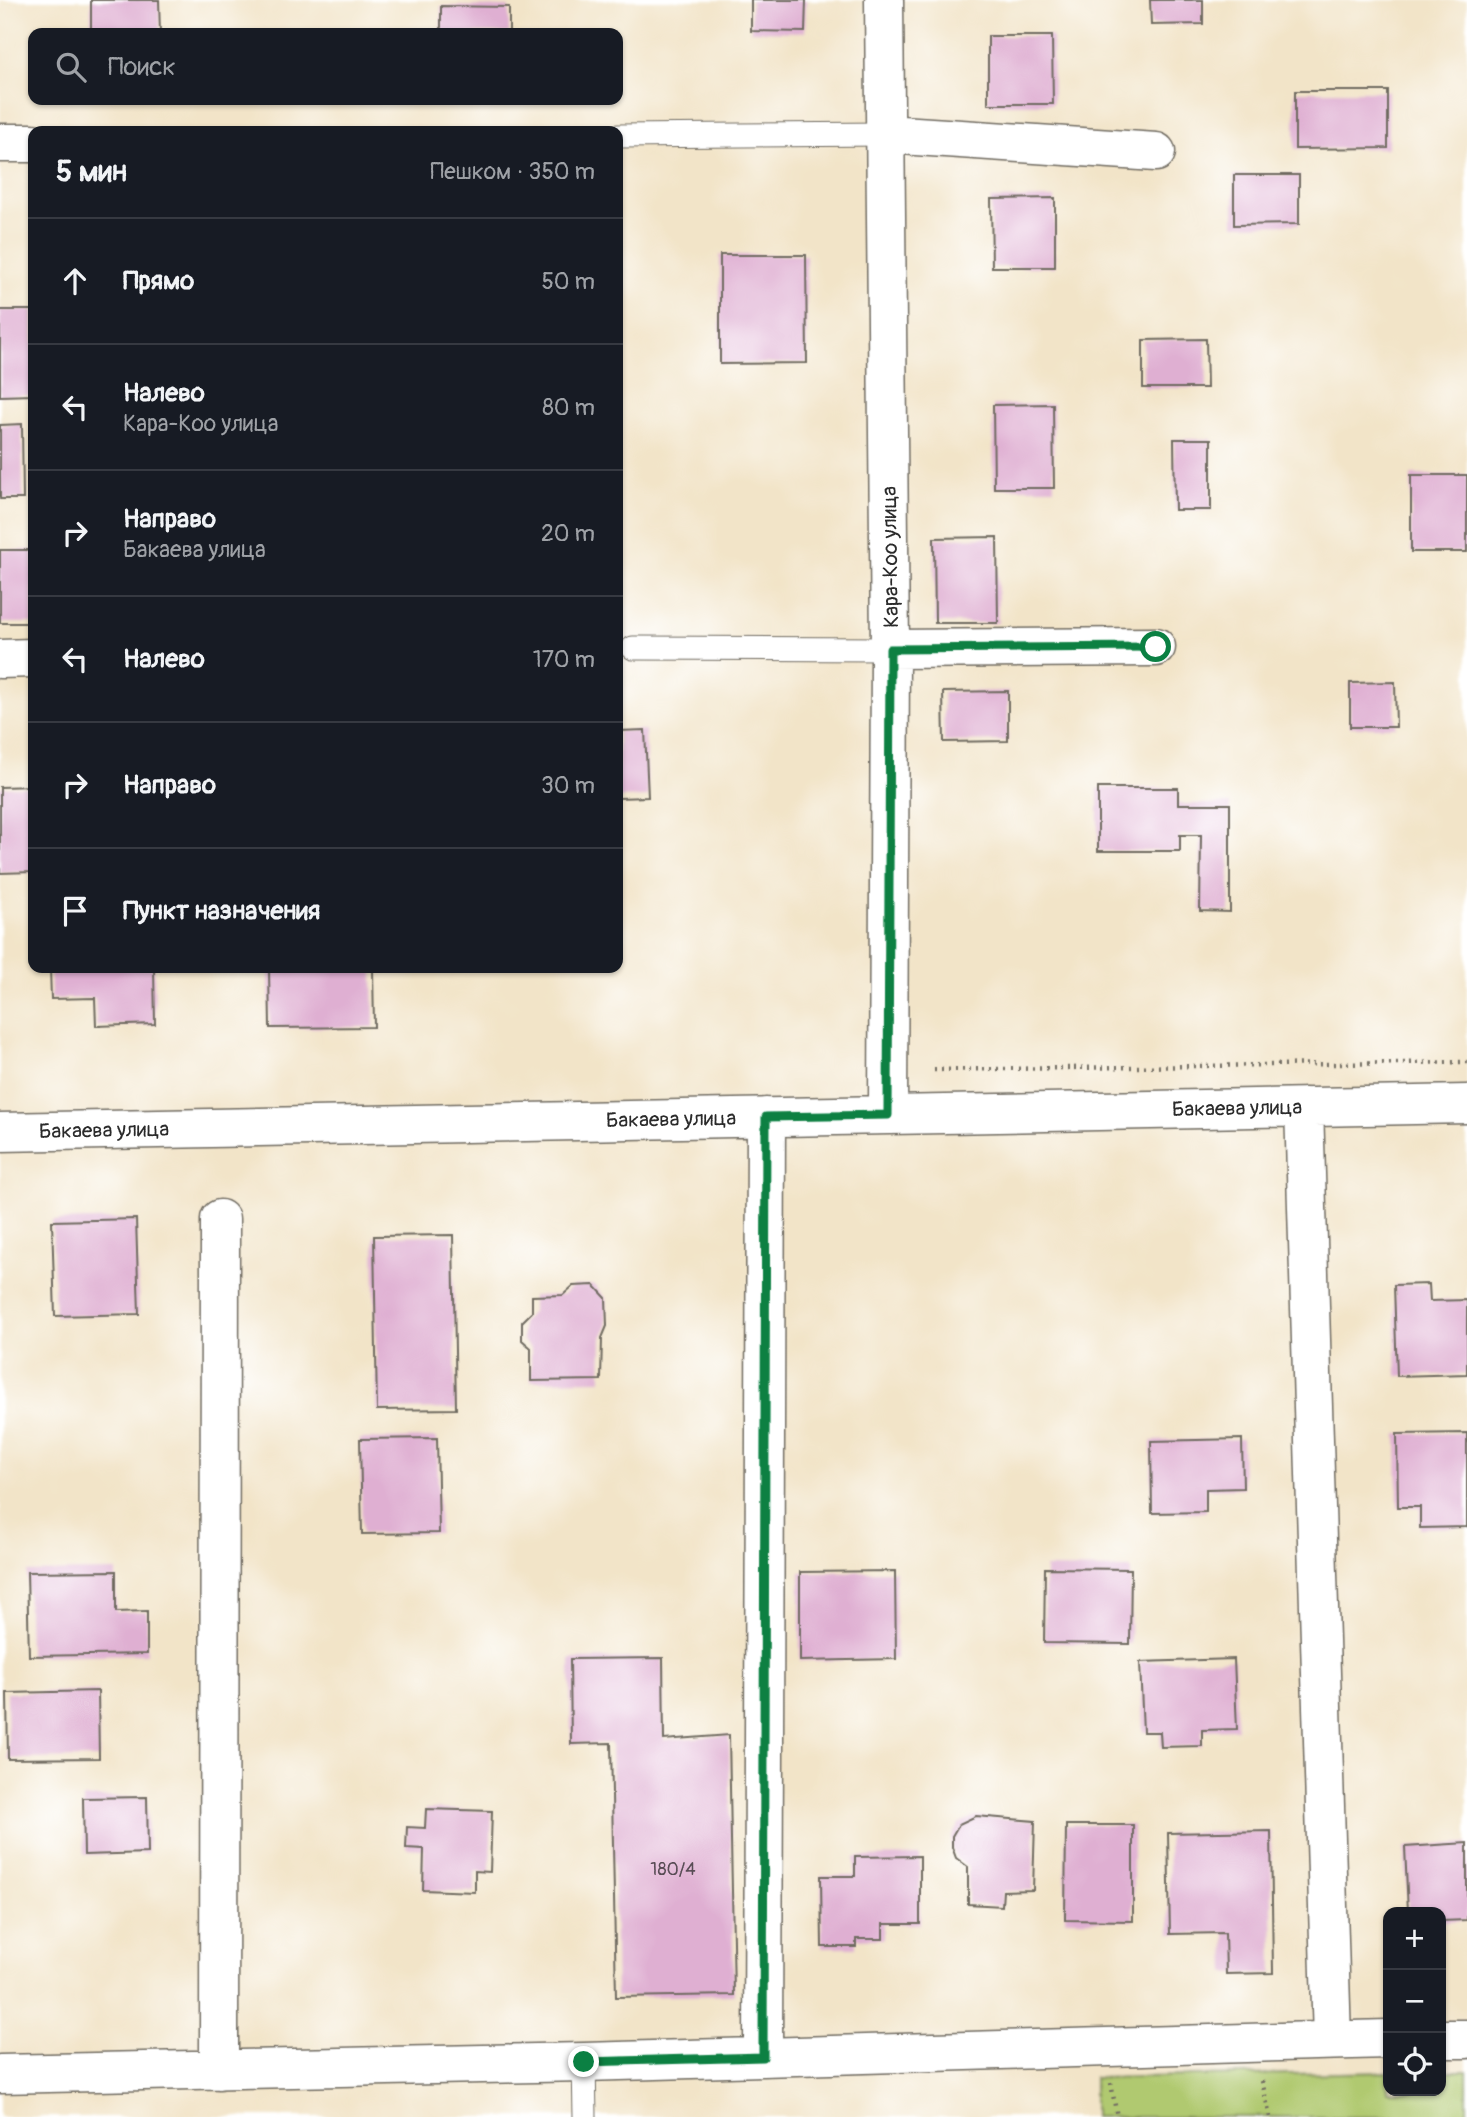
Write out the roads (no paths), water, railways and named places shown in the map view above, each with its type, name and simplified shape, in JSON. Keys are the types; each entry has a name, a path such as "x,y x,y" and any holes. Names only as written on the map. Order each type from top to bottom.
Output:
{"street":[{"name":"Кара-Коо улица","path":"884,0 890,649 888,1115"},
{"path":"886,134 1156,152"},
{"path":"0,143 28,143"},
{"path":"890,649 1156,647"},
{"path":"0,659 28,658"},
{"name":"Бакаева улица","path":"0,1132 1467,1104"},
{"path":"1304,1107 1332,2040"},
{"path":"763,2057 766,1117"},
{"path":"219,2070 220,1219"},
{"path":"0,2074 584,2062 1383,2039"},
{"path":"1446,2039 1467,2039"}],"lane":[{"path":"623,136 886,134"},
{"path":"633,649 890,649"},
{"path":"584,2062 585,2117"}]}
